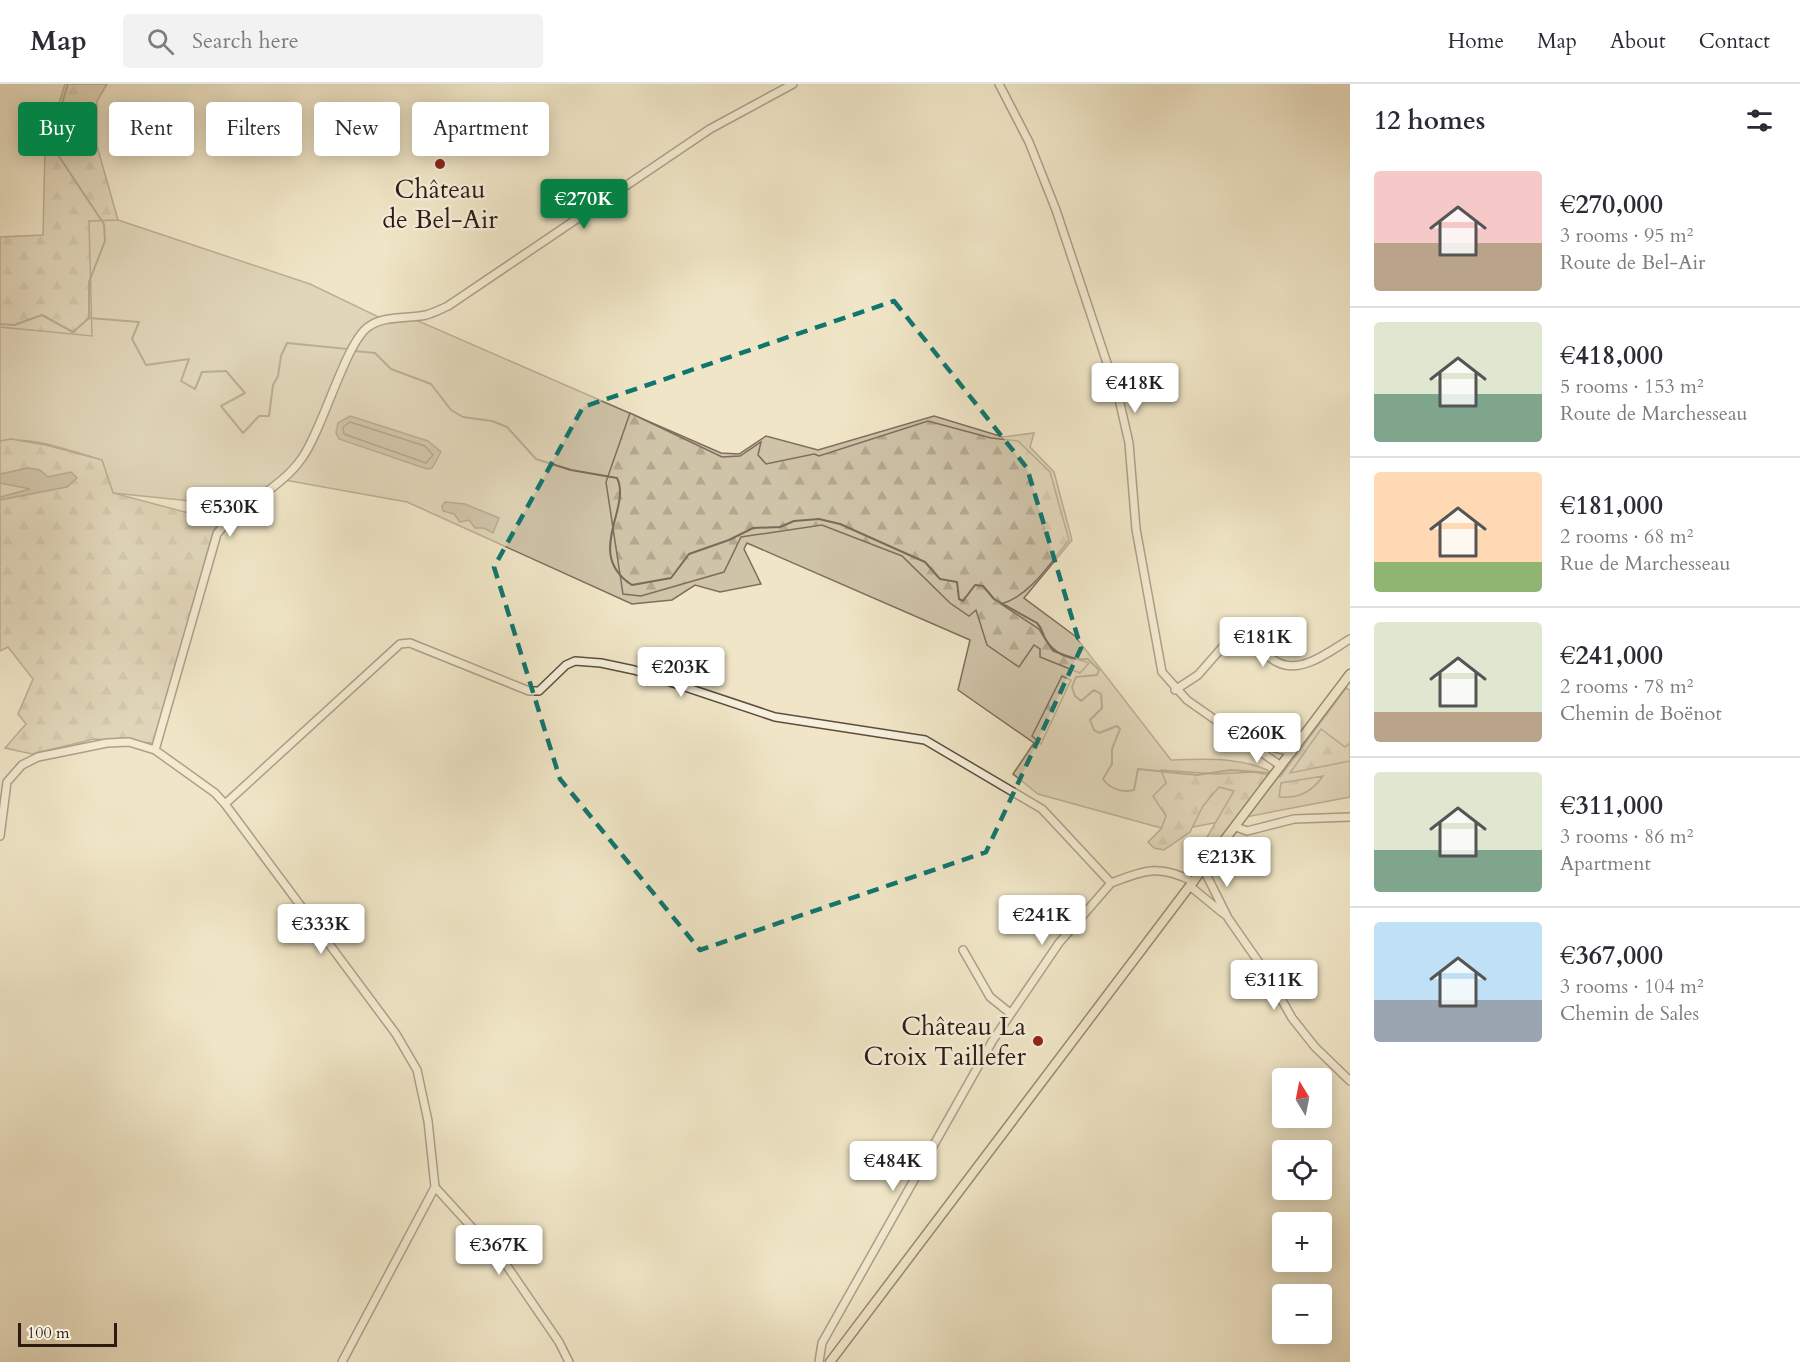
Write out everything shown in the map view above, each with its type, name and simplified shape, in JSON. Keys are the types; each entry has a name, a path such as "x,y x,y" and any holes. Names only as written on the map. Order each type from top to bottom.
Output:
{"main road":[{"path":"830,1362 1193,885 1350,674"}],"street":[{"path":"155,750 210,550 217,534 235,514 281,480 302,458 349,356 369,326 392,318 428,314 448,306 710,129 794,84"},
{"path":"999,84 1029,142 1052,199 1119,399 1129,443 1136,529 1162,672 1176,690 1246,741 1276,773"},
{"path":"1176,690 1198,675 1226,643 1232,640 1241,638 1278,663 1288,666 1318,658 1350,639"},
{"path":"225,804 400,644 410,643 529,691 539,691 566,666 575,661 601,663 634,670 775,717 925,740 1042,809 1111,883"},
{"path":"1246,741 1292,752"},
{"path":"0,836 7,782 22,765 38,757 107,743 129,742 155,750 225,804 396,1034 417,1070 428,1122 435,1187 342,1362"},
{"path":"1236,827 1247,831 1294,819 1350,817"},
{"path":"819,1362 822,1342 993,1040 1059,943 1111,883 1149,869 1161,869 1193,885 1228,918"},
{"path":"1204,870 1228,918 1303,1032 1350,1081"},
{"path":"963,950 990,997 1010,1013"},
{"path":"435,1187 507,1266 559,1342 569,1362"}],"highlighted area":[{"path":"894,301 1027,468 1081,648 986,852 700,950 560,779 494,567 583,407"}],"green space":[{"path":"65,84 107,84 97,102 59,102"},
{"path":"97,146 118,220 89,221 92,336 0,327 0,237 43,235 45,156 97,156"},
{"path":"89,220 118,220 310,284 391,323 416,320 721,453 739,454 766,436 818,450 934,416 1003,437 1034,433 1030,447 1054,472 1072,540 1024,598 1075,636 1171,760 1213,759 1241,762 1268,770 1280,777 1346,688 1350,690 1350,797 1172,831 1038,794 1013,774 1034,743 958,690 970,640 747,543 744,549 761,584 720,592 695,585 672,600 632,604 407,502 279,479 240,506 113,493 102,460 38,442 0,441 0,327 35,330"},
{"path":"630,413 722,457 740,456 761,442 758,455 766,464 814,454 819,456 928,421 991,438 1018,441 1050,472 1069,540 1030,586 1021,594 1001,604 1039,629 1053,651 1089,663 1080,673 1040,657 1040,649 1034,645 1019,667 987,645 976,610 969,616 950,603 902,556 822,525 741,537 724,572 641,596 623,594 606,482"},
{"path":"11,439 46,445 102,460 113,493 219,521 213,532 154,743 94,739 32,754 5,748 26,724 18,714 33,679 8,647 0,651 0,441"},
{"path":"1062,676 1071,680 1041,744 1032,736"},
{"path":"1321,729 1345,747 1350,743 1350,761 1290,773"},
{"path":"1161,770 1216,774 1254,772 1269,775 1204,864 1193,861 1234,791 1219,787 1203,806 1190,832 1164,850 1154,848 1148,842 1161,829 1166,816 1153,796 1166,783"},
{"path":"1323,776 1304,793 1292,797 1279,797 1281,783"}],"water":[{"path":"350,416 428,441 441,452 432,468 427,469 339,439 336,433 338,423"},
{"path":"28,468 40,470 48,477 71,472 77,478 67,487 0,500 0,497 30,489 0,483 0,474"},
{"path":"445,502 465,504 499,518 493,533 484,528 475,528 469,520 460,522 454,514 443,511 442,506"}],"waterway":[{"path":"68,84 50,143 104,224 105,241 89,282 89,317"},
{"path":"0,324 14,325 42,315 73,332 89,318 139,322 132,339 146,365 189,359 181,381 195,389 202,372 226,371 245,393 221,406 243,433 259,416 269,416 273,385 278,376 281,356 287,343 348,349"},
{"path":"354,351 375,353 391,369 431,384 451,410 463,417 492,421 507,427 536,459 571,470 617,478 620,490 619,503 610,545 612,559 618,573 632,585 671,578 689,554 729,540 753,528 780,527 794,521 819,519 840,524 925,562 940,579 957,582 959,599 963,601 975,585 983,586 994,599 1037,623 1050,645 1059,653 1070,658 1088,659 1099,670 1097,675 1076,677 1072,687 1075,696 1081,701 1094,690 1101,694 1102,708 1090,720 1094,730 1099,733 1117,726 1120,729 1112,749 1112,764 1103,779 1113,788 1134,790 1138,769 1197,775 1231,770 1270,773"}],"place":[{"name":"Château de Bel-Air","path":"440,164"},
{"name":"Château La Croix Taillefer","path":"1038,1041"}]}
